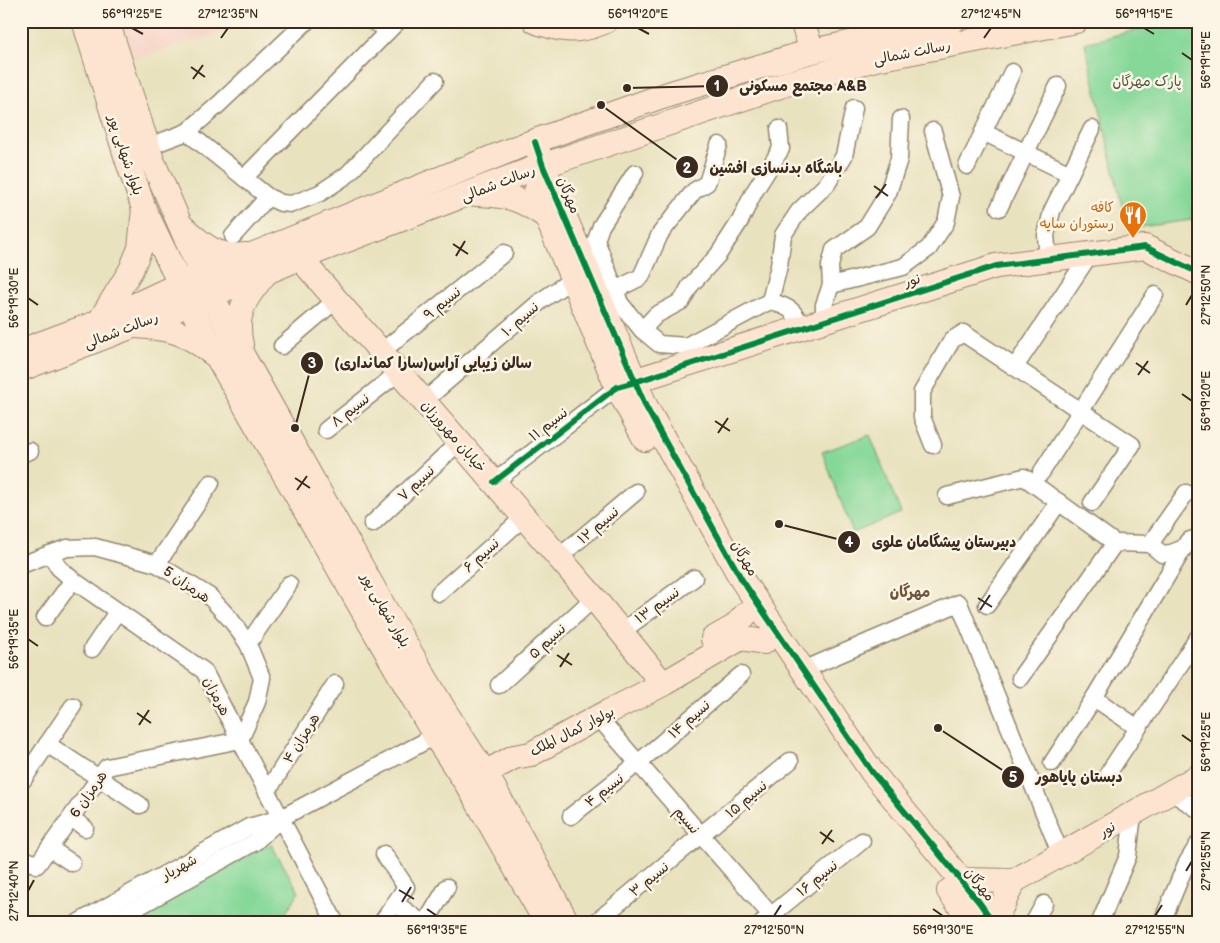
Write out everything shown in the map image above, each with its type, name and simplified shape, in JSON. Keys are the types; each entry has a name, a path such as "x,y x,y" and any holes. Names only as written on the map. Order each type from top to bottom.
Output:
{"main road":[{"name":"بلوار شهابی پور","path":"84,21 144,209 196,289 243,356 396,630 444,730"},
{"name":"بلوار شهابی پور","path":"107,21 148,147 180,224 196,289 219,359 444,730 568,922"},
{"path":"537,22 560,29 579,30 606,21"},
{"path":"802,21 812,52"},
{"name":"رسالت شمالی","path":"21,351 196,289 260,263 527,144 671,93 812,52 953,21"},
{"name":"رسالت شمالی","path":"260,263 300,258 535,168 792,82 876,59 1076,21"},
{"name":"مهرگان","path":"527,144 535,168 626,384 646,407 742,580 920,843 964,919"},
{"path":"467,194 502,195 554,213 565,177 576,164 598,147"},
{"path":"99,322 131,270 140,248 144,209"},
{"name":"مهرگان","path":"554,213 573,280 728,588 859,782 960,880 994,922"},
{"path":"180,224 207,248 260,263 250,293 240,311 238,322 243,356"},
{"name":"نور","path":"626,384 996,266 1145,247 1199,273"},
{"name":"خیابان مهرورزان","path":"300,258 559,557 659,678"},
{"name":"رسالت شمالی","path":"21,369 132,326 196,289"},
{"path":"132,326 164,328 182,334 198,341 219,359"},
{"name":"بولوار کمال الملک","path":"514,757 531,754 598,717 734,627 746,614"},
{"name":"بولوار کمال الملک","path":"514,757 525,744 741,638 764,642"},
{"path":"476,779 514,757"},
{"name":"نور","path":"1014,881 1199,776"},
{"name":"بلوار شهابی پور","path":"476,779 546,922"},
{"path":"960,880 1014,881 994,922"}],"street":[{"path":"148,147 187,132 307,21"},
{"path":"372,21 394,26"},
{"path":"244,178 394,26"},
{"path":"967,166 1012,72"},
{"path":"187,132 268,197 281,203 292,204 320,193 347,175 435,81"},
{"path":"999,208 1058,86"},
{"path":"770,302 779,266 783,235 799,211 827,184 844,156 854,108"},
{"path":"634,173 601,226 596,240 620,303 642,330 659,344 686,346 770,302 784,306 814,324 824,305 831,285 830,266 834,250 867,227 888,193 899,159 901,119"},
{"path":"642,330 656,315 682,301 690,286 718,255 740,221 754,192 781,149 779,129"},
{"path":"1048,259 1046,235 1052,211 1092,129"},
{"path":"831,285 903,267 929,248 946,222 951,197 933,131"},
{"path":"983,132 1070,174"},
{"path":"615,290 641,277 660,234 694,191 707,183 719,145"},
{"path":"233,236 268,197"},
{"name":"نسیم ۹","path":"381,352 504,253"},
{"path":"1015,367 1090,254"},
{"name":"نسیم ۱۰","path":"424,401 542,300 573,280"},
{"path":"1041,473 1156,295"},
{"path":"282,346 336,300"},
{"path":"932,445 922,417 922,392 952,340 963,333 1132,444 1092,503"},
{"name":"نسیم ۸","path":"326,430 399,372"},
{"name":"نسیم ۱۱","path":"494,482 626,384"},
{"name":"نسیم ۷","path":"372,524 459,442"},
{"path":"947,496 1024,477 1115,543 1150,544 1162,554 1172,553 1184,548"},
{"path":"157,564 211,483"},
{"name":"نسیم ۱۲","path":"559,557 636,492"},
{"path":"1150,544 1186,493"},
{"path":"987,605 1059,502"},
{"name":"نسیم ۶","path":"439,593 524,517"},
{"path":"1052,764 1188,541 1199,537"},
{"path":"1020,678 1115,543"},
{"name":"هرمزان 5","path":"50,554 67,548 95,548 157,564 209,596 231,620 248,644 262,678 257,702 240,740"},
{"path":"21,565 50,554"},
{"name":"هرمزان","path":"50,554 59,568 73,580 204,671 335,922"},
{"name":"نسیم ۱۳","path":"621,632 694,578"},
{"path":"45,618 73,580"},
{"path":"248,644 289,584"},
{"name":"نسیم ۵","path":"499,685 594,598"},
{"path":"803,670 959,603 1061,855"},
{"path":"92,649 117,612"},
{"path":"1109,772 1199,636"},
{"name":"نسیم ۱۴","path":"638,763 741,675"},
{"name":"هرمزان ۴","path":"267,792 335,684"},
{"path":"1094,698 1138,728"},
{"path":"23,780 73,706"},
{"name":"نسیم","path":"598,717 702,836 770,919"},
{"name":"شهریار","path":"79,922 249,827 281,818 444,730"},
{"name":"هرمزان 6","path":"21,868 27,860 37,866 107,767 240,740"},
{"path":"47,744 140,805"},
{"name":"نسیم ۱۵","path":"702,836 790,762"},
{"name":"نسیم ۴","path":"571,816 638,763"},
{"path":"1171,792 1199,810"},
{"path":"1100,922 1128,856 1133,814"},
{"path":"71,818 85,828"},
{"name":"شهریار","path":"111,922 255,842 281,818"},
{"name":"نسیم ۳","path":"596,922 702,836"},
{"name":"نسیم ۱۶","path":"770,919 862,841"},
{"path":"1162,922 1186,864 1199,842"},
{"path":"49,848 72,863"},
{"path":"382,922 406,888 384,854"},
{"path":"426,922 447,888"},
{"path":"395,903 421,922"},
{"path":"1034,922 1044,904"}],"shaded area":[{"path":"120,21 259,21 134,59"}],"green space":[{"name":"پارک مهرگان","path":"1171,21 1199,21 1199,219 1127,229 1085,43"},
{"path":"870,435 901,513 853,533 822,452"},
{"path":"271,844 299,892 280,922 119,922"}],"cycle path":[{"path":"535,142 543,166 646,407 742,580 872,772 979,902 993,922"},
{"path":"494,482 617,387 996,266 1145,247 1199,273"}],"place":[{"name":"مجتمع مسکونی A&B","path":"627,88"},
{"name":"باشگاه بدنسازی افشین","path":"601,105"},
{"name":"کافه رستوران سایه","path":"1133,239"},
{"name":"سالن زیبایی آراس(سارا کمانداری)","path":"295,428"},
{"name":"دبیرستان پیشگامان علوی","path":"779,524"},
{"name":"دبستان پایاهور","path":"938,728"}],"district":[{"name":"مهرگان","path":"910,592"}]}
